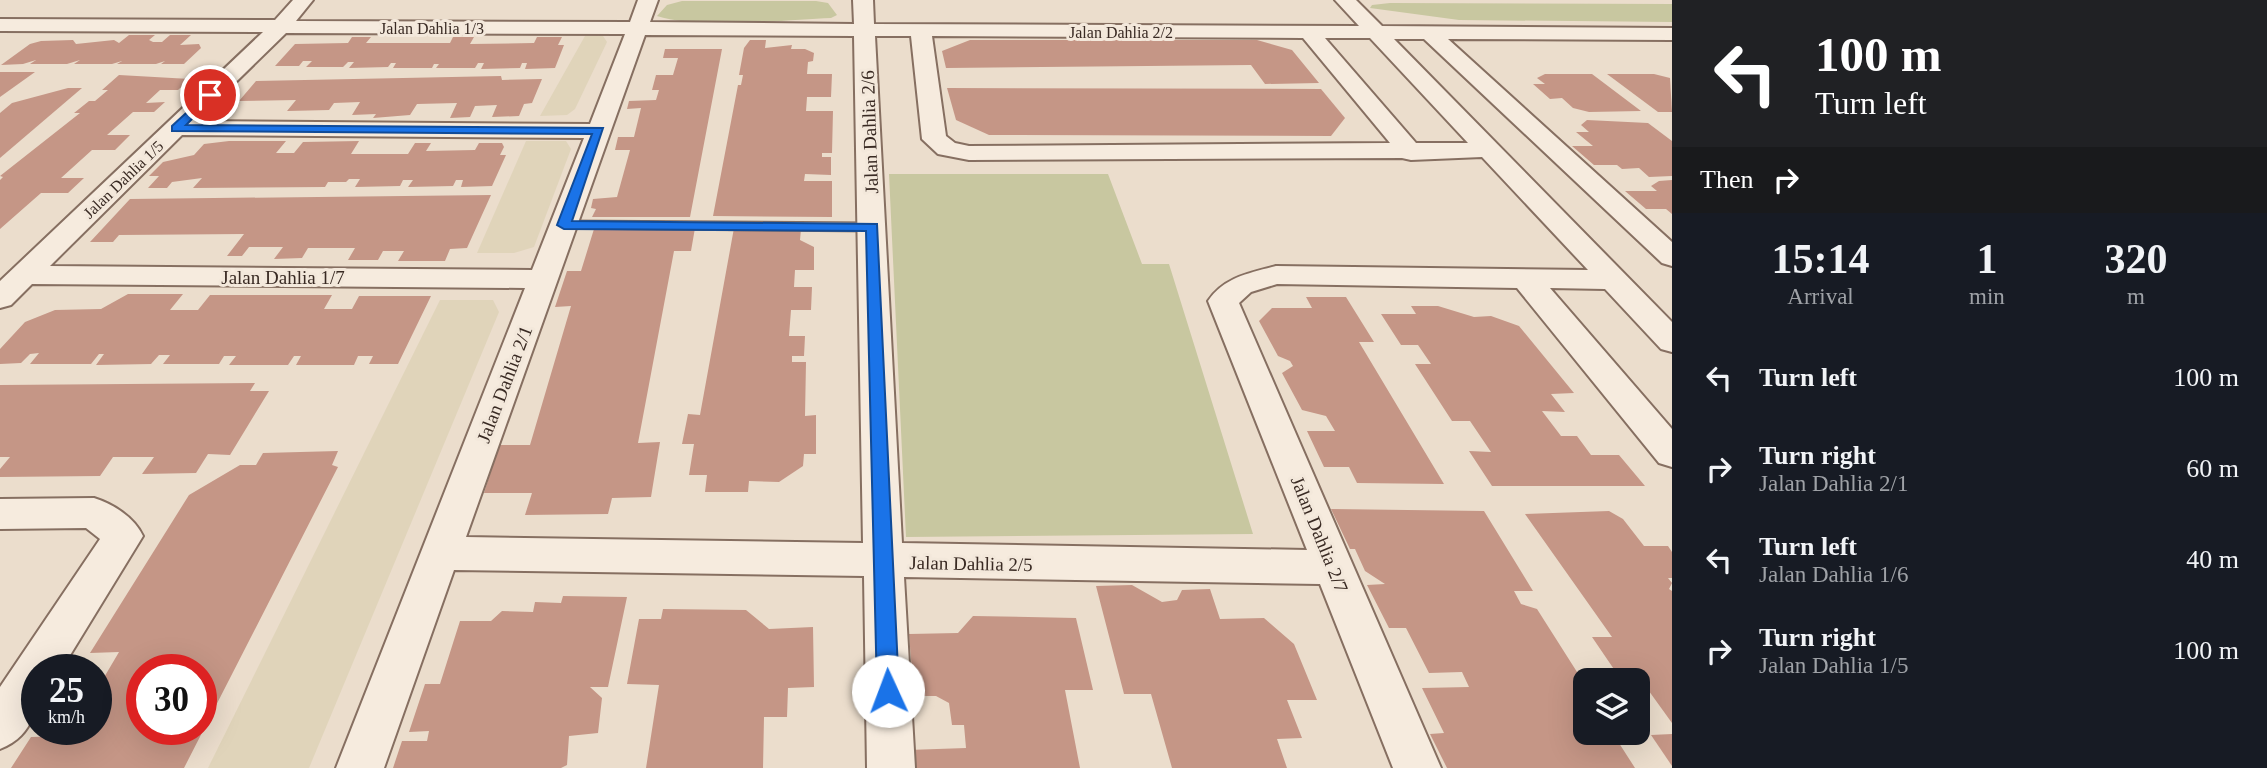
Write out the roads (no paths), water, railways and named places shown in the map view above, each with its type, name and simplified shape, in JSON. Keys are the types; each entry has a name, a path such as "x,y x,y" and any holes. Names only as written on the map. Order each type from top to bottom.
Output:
{"street":[{"name":"Jalan Dahlia 1/5","path":"8,289 280,27 303,0"},
{"path":"1345,0 1672,341"},
{"name":"Jalan Dahlia 1/3","path":"0,25 280,27 643,15 864,15"},
{"name":"Jalan Dahlia 2/1","path":"360,768 643,15"},
{"name":"Jalan Dahlia 2/2","path":"864,15 921,30 1671,35"},
{"name":"Jalan Dahlia 2/6","path":"864,15 891,768"},
{"path":"921,30 934,139 947,149 969,153 1411,153 1489,150"},
{"path":"1310,33 1411,153"},
{"path":"1431,34 1672,257"},
{"path":"176,128 599,131"},
{"name":"Jalan Dahlia 2/7","path":"1417,768 1223,301 1241,285 1276,275 1526,279"},
{"name":"Jalan Dahlia 1/7","path":"8,289 544,279"},
{"path":"1526,279 1614,280"},
{"path":"1526,279 1672,453"},
{"path":"0,514 94,513 124,536 0,727"},
{"name":"Jalan Dahlia 2/5","path":"441,553 1334,567"}],"lane":[{"path":"564,225 872,227"}]}
